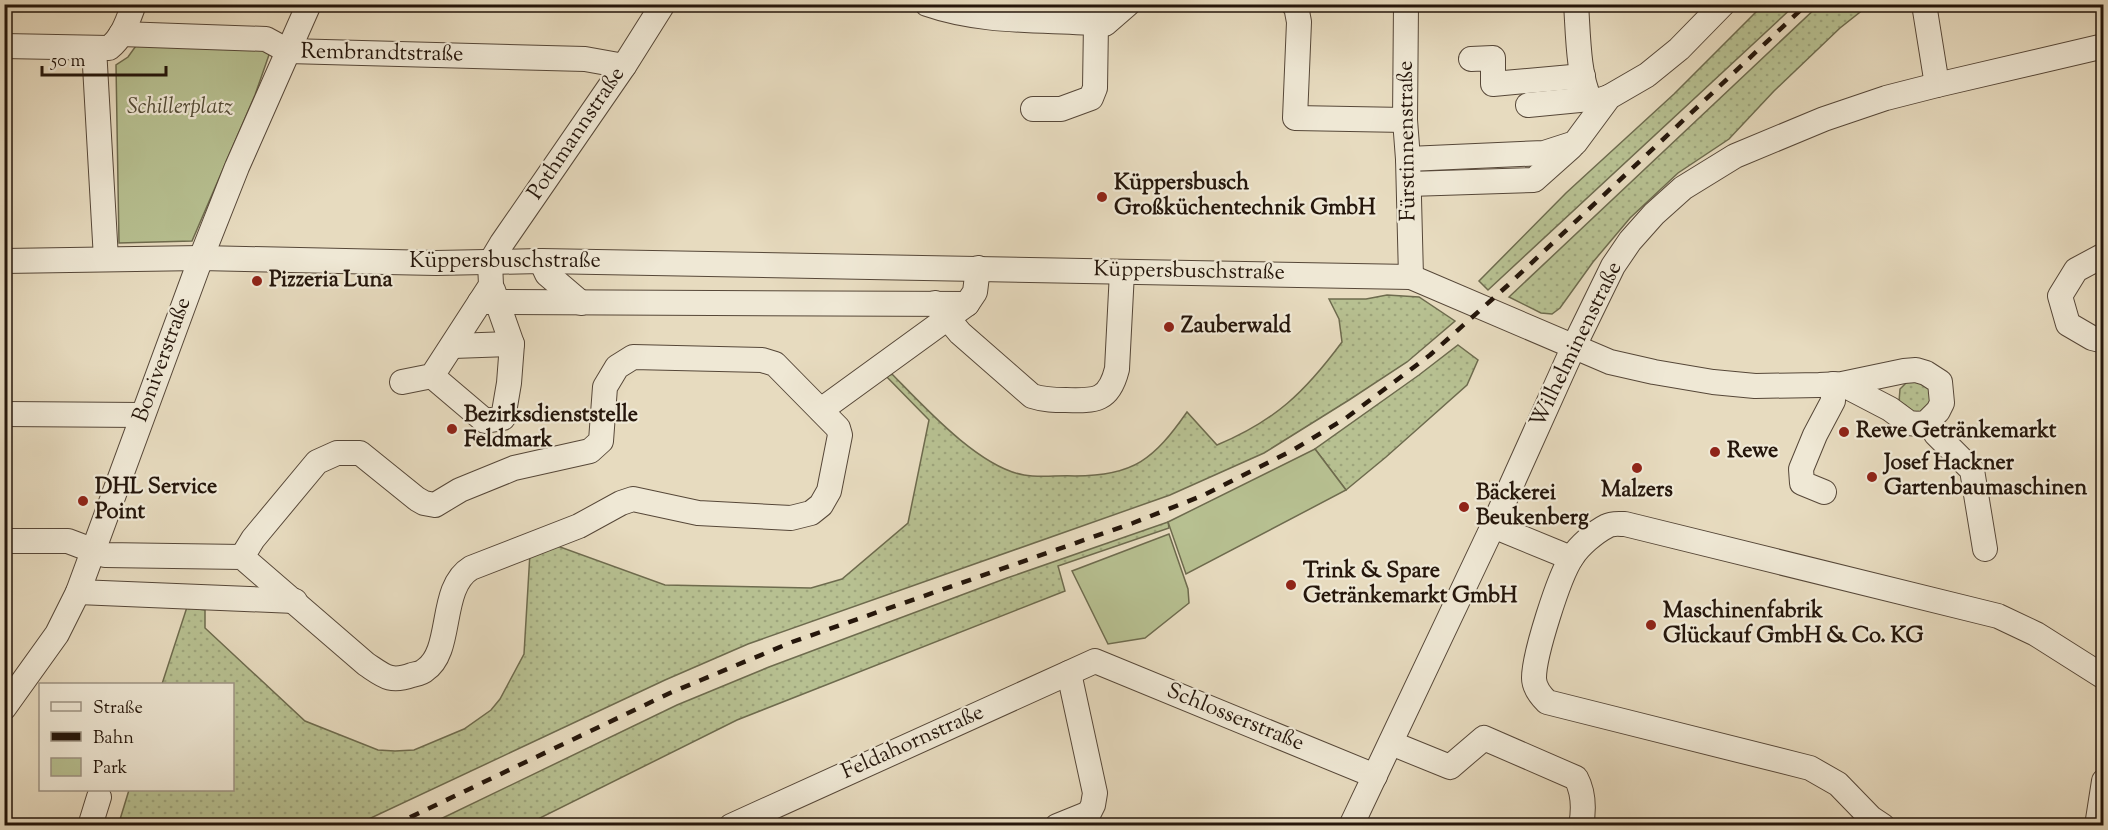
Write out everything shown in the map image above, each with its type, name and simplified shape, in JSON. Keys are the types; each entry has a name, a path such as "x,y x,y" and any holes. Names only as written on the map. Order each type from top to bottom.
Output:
{"street":[{"path":"4,46 109,48 122,34 134,4"},
{"name":"Boniverstraße","path":"4,708 57,633 78,592 201,258 237,167 309,4"},
{"name":"Pothmannstraße","path":"432,376 490,289 663,4"},
{"path":"927,4 947,11 1006,20 1105,24 1128,4"},
{"path":"1293,4 1296,6 1299,22 1295,118 1405,120"},
{"name":"Fürstinnenstraße","path":"1406,4 1405,120 1411,277"},
{"path":"1409,184 1534,180 1575,143 1594,91 1576,4"},
{"path":"1528,105 1594,91 1647,75 1679,49 1723,4"},
{"path":"1923,4 1937,85"},
{"path":"1033,109 1060,109 1091,98 1095,88 1096,23"},
{"name":"Rembrandtstraße","path":"122,34 266,39 288,51 585,59 624,66"},
{"name":"Wilhelminenstraße","path":"1351,825 1493,526 1612,266 1654,214 1683,188 1735,156 1824,119 1886,98 2103,46"},
{"path":"94,48 106,259"},
{"path":"1471,59 1493,58 1493,84 1594,91"},
{"path":"1408,159 1544,153 1575,143"},
{"path":"2103,255 2076,270 2060,296 2068,324 2092,338 2103,340"},
{"name":"Küppersbuschstraße","path":"4,261 201,258 490,289 581,303 792,303 940,311 967,304 975,292 978,268"},
{"path":"542,261 547,273 581,303"},
{"name":"Küppersbuschstraße","path":"490,289 542,261 1411,277 1610,362 1654,372 1713,382 1755,386 1838,384 1916,370 1940,382 1942,403 1929,421"},
{"path":"790,265 792,303"},
{"path":"821,410 940,311 960,333 1032,396 1041,399 1089,401 1104,395 1110,389 1117,369 1122,272"},
{"path":"402,382 432,376 486,422 503,417 512,344 490,289"},
{"path":"453,346 512,344"},
{"path":"4,541 68,542 105,555 242,557 366,664 386,678 400,679 425,671 436,659 449,606 461,574 471,568 579,526 633,499 698,513 791,518 811,513 821,505 830,491 840,435 838,428 775,364 762,360 633,357 617,367 604,387 601,441 590,450 514,468 460,490 435,505 417,499 360,453 337,453 317,462 253,539 242,557"},
{"path":"1824,492 1802,483 1801,469 1815,435 1833,401 1838,384 1890,409 1909,423 1918,424 1929,421 1936,434 1972,470 1985,549"},
{"path":"4,414 142,415"},
{"path":"1883,825 1870,818 1838,784 1810,768 1547,702 1537,689 1534,680 1535,668 1550,612 1571,558 1608,525 1625,524 1998,616 2036,634 2103,677"},
{"path":"1493,526 1571,558"},
{"path":"78,592 295,601"},
{"name":"Feldahornstraße","path":"744,823 1095,662"},
{"name":"Schlosserstraße","path":"1095,662 1375,776"},
{"path":"1058,825 1089,813 1095,793 1069,673"},
{"path":"1391,743 1450,767 1484,738 1576,778 1580,785 1583,803 1581,825"},
{"path":"2097,825 2103,781"},
{"path":"90,825 99,797"}],"green space":[{"path":"1763,5 1795,5 1488,290 1479,281 1566,193 1674,94"},
{"path":"1819,5 1869,5 1840,28 1774,91 1729,139 1678,173 1630,218 1593,262 1560,308 1552,314 1541,313 1509,297"},
{"name":"Schillerplatz","path":"138,43 263,44 270,52 255,95 192,241 119,243 116,65 128,57"},
{"path":"1387,295 1419,297 1455,321 1407,362 1264,453 1170,495 748,644 665,680 356,825 118,826 129,791 234,791 234,683 162,683 187,607 205,610 205,628 305,721 378,750 414,750 464,729 491,710 500,699 524,654 530,553 552,544 665,585 811,588 842,579 908,523 929,420 883,373 887,369 950,431 987,460 1006,470 1036,476 1113,473 1141,462 1153,453 1187,412 1217,445 1238,436 1272,415 1315,376 1342,342 1339,319 1329,299 1366,299"},
{"path":"1458,345 1478,360 1467,385 1346,490 1315,449"},
{"path":"1909,380 1927,382 1935,399 1916,416 1899,402 1900,389"},
{"path":"1315,449 1346,490 1186,574 1168,522"},
{"path":"1168,522 1169,528 1058,566 1065,591 737,720 526,825 426,826 677,705 769,667 1007,578"},
{"path":"1169,534 1188,589 1189,603 1145,638 1108,644 1072,571"}],"railway":[{"path":"392,826 670,693 792,642 1133,523 1204,495 1293,450 1346,418 1430,355 1507,286 1807,4"}],"place":[{"name":"Küppersbusch Großküchentechnik GmbH","path":"1102,197"},
{"name":"Pizzeria Luna","path":"257,281"},
{"name":"Zauberwald","path":"1169,327"},
{"name":"Bezirksdienststelle Feldmark","path":"452,429"},
{"name":"Rewe Getränkemarkt","path":"1844,432"},
{"name":"Rewe","path":"1715,452"},
{"name":"Malzers","path":"1637,468"},
{"name":"Josef Hackner Gartenbaumaschinen","path":"1872,477"},
{"name":"DHL Service Point","path":"83,501"},
{"name":"Bäckerei Beukenberg","path":"1464,507"},
{"name":"Trink & Spare Getränkemarkt GmbH","path":"1291,585"},
{"name":"Maschinenfabrik Glückauf GmbH & Co. KG","path":"1651,625"}]}
